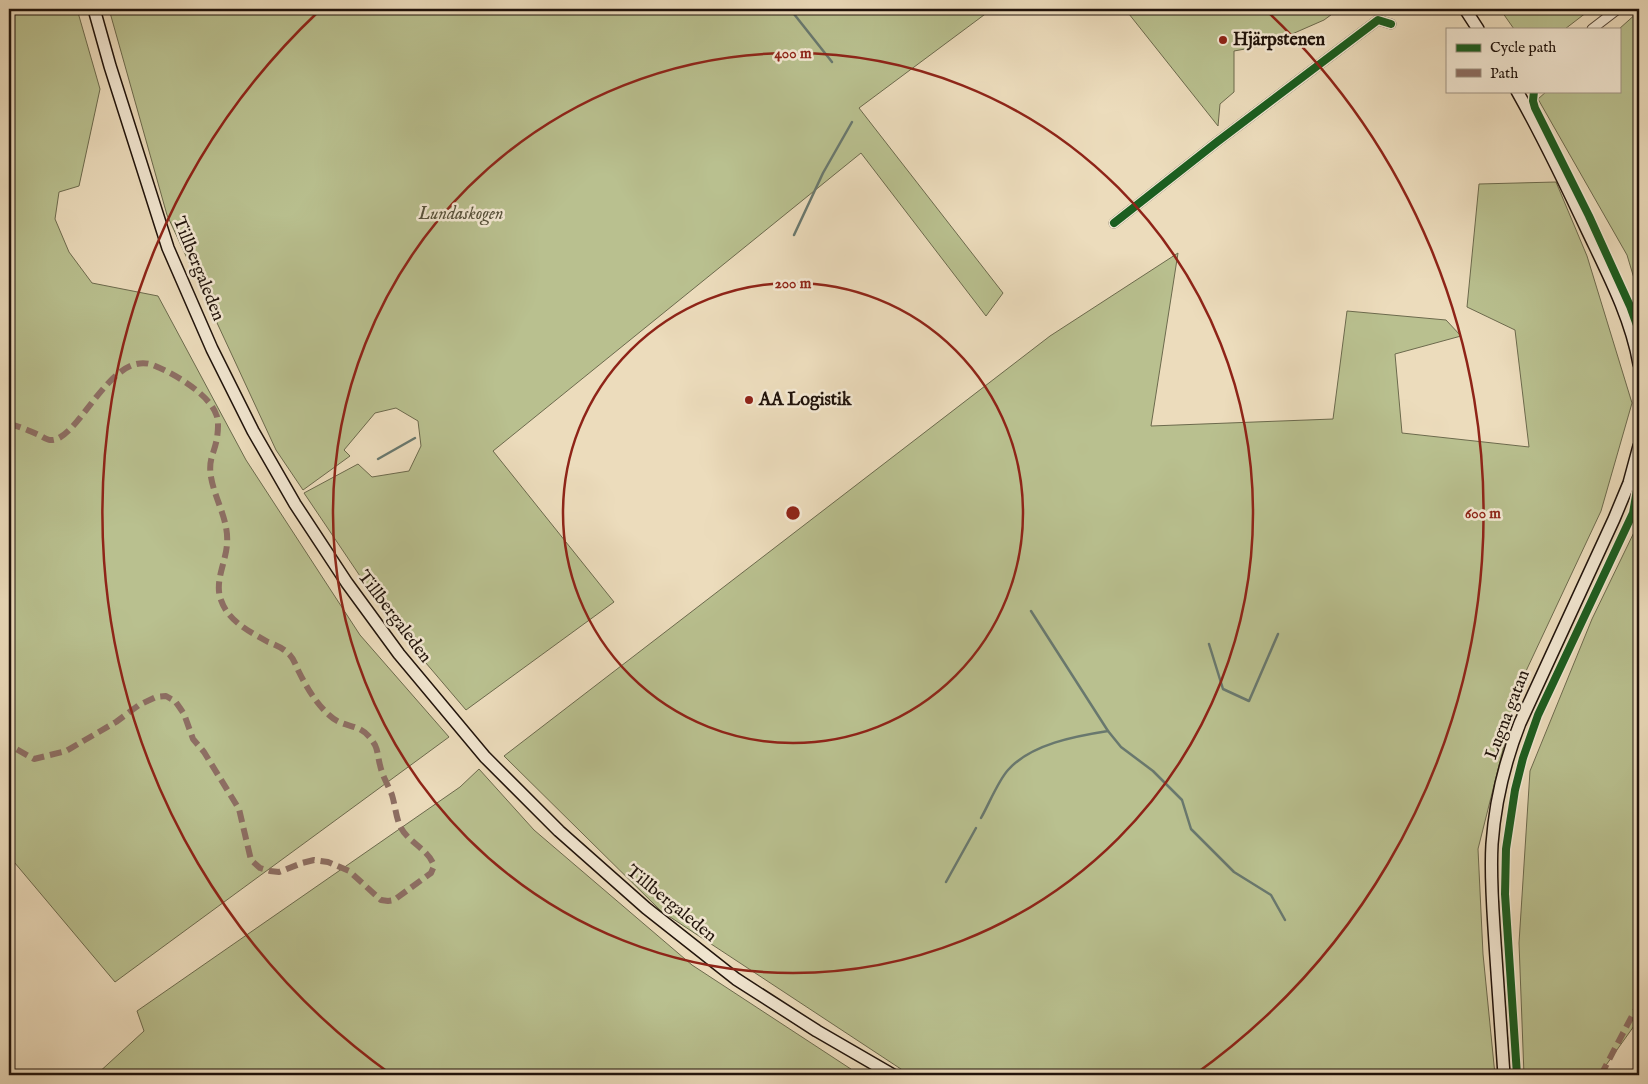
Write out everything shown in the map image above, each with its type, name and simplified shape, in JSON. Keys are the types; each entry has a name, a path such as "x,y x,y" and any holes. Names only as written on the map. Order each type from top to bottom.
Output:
{"main road":[{"name":"Tillbergaleden","path":"94,9 110,66 168,248 212,349 253,431 295,504 347,583 399,654 485,758 559,831 632,897 736,979 817,1031 892,1075"},
{"path":"1465,9 1477,28"},
{"path":"1519,92 1551,154 1598,252 1635,340 1639,364"},
{"name":"Lugna gatan","path":"1504,1075 1491,865 1493,831 1500,788 1520,723 1614,519 1629,482 1639,446"}],"street":[{"path":"1593,28 1618,9"},
{"path":"1114,223 1378,20 1390,24"}],"green space":[{"path":"12,9 77,9 100,89 79,186 59,192 55,219 69,252 92,283 158,296 246,460 360,635 449,737 115,982 9,856 9,13"},
{"name":"Lundaskogen","path":"109,9 992,9 859,108 1003,293 986,316 861,153 493,451 614,602 466,710 391,622 304,493 358,464 372,477 409,471 421,446 418,421 396,408 375,413 344,450 350,456 303,490 276,450 167,215"},
{"path":"1125,9 1339,9 1324,20 1267,45 1234,51 1234,92 1220,104 1218,126"},
{"path":"1500,9 1591,9 1566,28 1513,28"},
{"path":"1639,13 1639,295 1627,255 1538,99 1546,92 1620,92 1620,28"},
{"path":"1556,182 1587,256 1632,403 1601,511 1519,686 1478,849 1483,954 1495,1075 910,1075 661,911 504,756 1050,336 1178,253 1151,426 1333,419 1347,311 1446,320 1461,336 1395,354 1402,433 1529,447 1515,330 1467,307 1479,184"},
{"path":"1639,522 1639,1019 1599,1075 1524,1075 1519,943 1530,771 1592,619"},
{"path":"479,769 534,830 692,965 860,1075 96,1075 144,1031 137,1011 460,787"}],"waterway":[{"path":"790,9 832,62"},
{"path":"794,235 823,173 852,122"},
{"path":"378,459 415,438"},
{"path":"981,818 1001,780 1018,761 1041,748 1055,743 1108,731 1031,611"},
{"path":"1209,644 1223,689 1249,701 1278,634"},
{"path":"1108,731 1121,747 1153,771 1182,800 1191,829 1234,872 1271,895 1285,920"},
{"path":"946,882 976,828"}],"marked path":[{"path":"9,424 49,440 61,437 72,427 109,382 123,370 137,364 153,365 170,373 198,391 206,399 212,406 218,422 217,438 210,471 227,535 219,586 219,593 224,607 240,625 282,648 289,654 312,695 329,715 341,723 359,729 370,737 376,747 381,769 392,795 400,826 408,837 428,855 434,866 431,873 394,900 388,901 381,900 349,871 328,862 314,860 279,872 260,868 251,860 239,809 204,752 193,739 184,714 175,701 166,696 156,697 139,705 116,722 66,751 34,759 9,745"},
{"path":"1601,1075 1639,1005"}],"cycle path":[{"path":"1114,223 1378,20 1391,24"},
{"path":"1534,92 1533,101 1535,108 1589,216 1630,306 1639,331"},
{"path":"1517,1075 1505,894 1506,849 1515,790 1523,758 1538,715 1633,513 1639,479"}],"place":[{"name":"Hjärpstenen","path":"1223,40"},
{"name":"AA Logistik","path":"749,400"}]}
